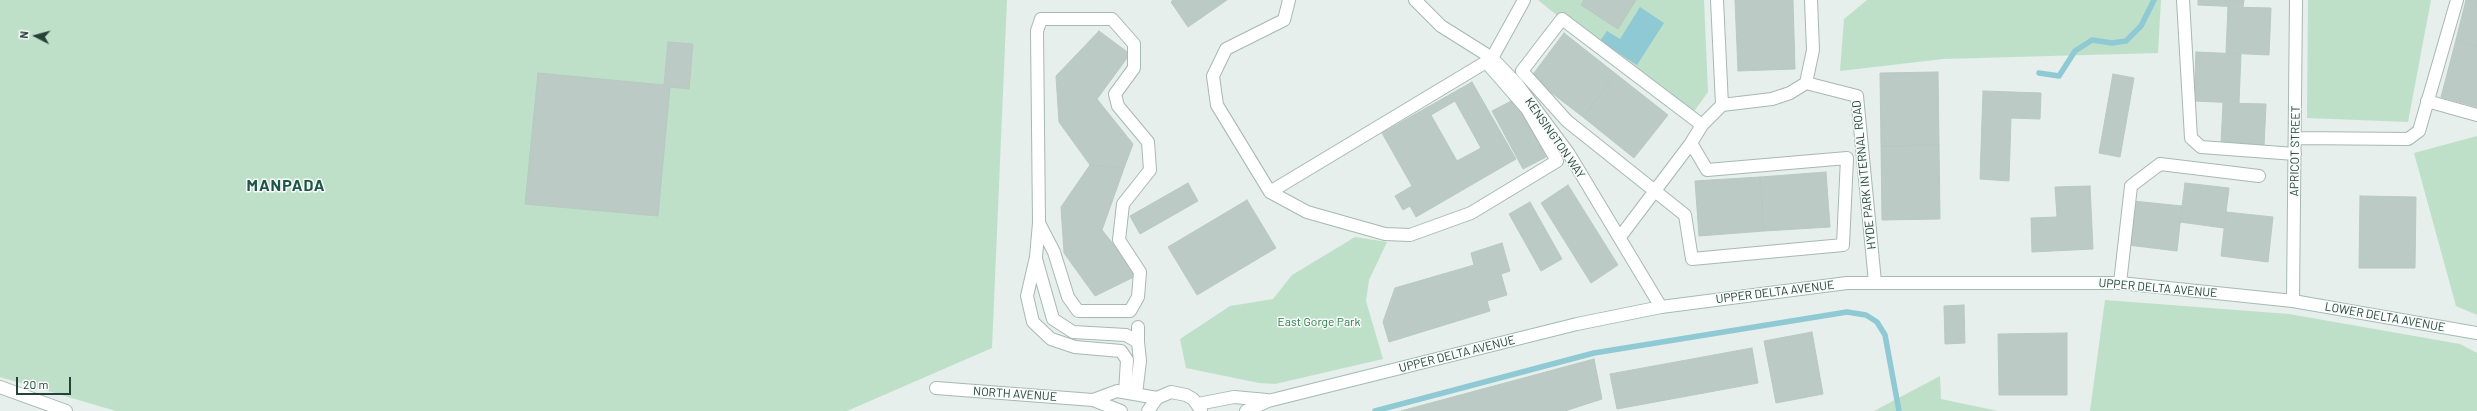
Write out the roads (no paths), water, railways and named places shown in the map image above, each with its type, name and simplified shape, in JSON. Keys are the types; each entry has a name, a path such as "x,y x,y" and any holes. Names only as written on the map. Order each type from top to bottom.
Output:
{"street":[{"path":"1270,192 1486,62 1527,109 1558,161 1471,213 1410,235 1385,234 1307,212 1270,192 1217,105 1213,76 1226,49 1284,20 1289,0"},
{"name":"KENSINGTON WAY","path":"1414,0 1441,26 1492,58 1517,84 1569,154 1661,307"},
{"path":"1492,58 1524,0"},
{"path":"1717,0 1722,105"},
{"path":"1620,237 1655,192 1702,125 1722,105 1772,99 1790,94 1806,83 1813,50 1811,0"},
{"path":"2183,0 2190,138 2202,147 2295,154"},
{"name":"APRICOT STREET","path":"2293,301 2296,0"},
{"path":"2294,138 2408,139 2419,131 2457,0"},
{"path":"1039,223 1054,252 1068,297 1078,311 1130,311 1138,297 1140,272 1119,240 1123,204 1150,170 1148,142 1118,106 1115,94 1134,68 1134,44 1112,19 1042,20 1037,31 1039,223 1036,257 1026,296 1033,322 1051,338 1075,347 1114,349 1121,351 1127,360 1130,393"},
{"path":"1690,144 1707,170 1847,158 1843,245 1692,259 1684,216 1567,121 1522,71 1562,19 1702,125"},
{"name":"HYDE PARK INTERNAL ROAD","path":"1806,83 1857,96 1875,282"},
{"path":"2428,101 2477,115"},
{"path":"2120,283 2131,186 2160,164 2259,176"},
{"path":"1036,257 1053,319 1074,332 1126,335 1138,342"},
{"name":"UPPER DELTA AVENUE","path":"1246,411 1268,401 1577,324 1661,307 1848,283 2120,283 2293,301"},
{"name":"LOWER DELTA AVENUE","path":"2293,301 2477,334"},
{"path":"1130,393 1140,361 1138,327"},
{"path":"1114,335 1114,349"},
{"path":"0,387 66,411"},
{"name":"NORTH AVENUE","path":"936,388 1093,400"},
{"path":"1093,400 1117,390 1157,398"},
{"path":"1148,411 1157,398 1164,394 1179,392 1193,398 1200,408"},
{"name":"UPPER DELTA AVENUE","path":"1200,408 1234,397 1268,401"},
{"path":"1093,400 1121,411"}],"water":[{"path":"1640,7 1664,23 1637,65 1600,41 1607,31 1620,39"}],"waterway":[{"path":"2039,73 2059,76 2075,51 2092,40 2112,43 2126,41 2141,26 2154,0"},
{"path":"1375,411 1594,353 1847,312 1866,315 1877,322 1885,335 1899,411"}],"district":[{"name":"MANPADA","path":"286,186"}],"park label":[{"name":"East Gorge Park","path":"1319,322"}]}
